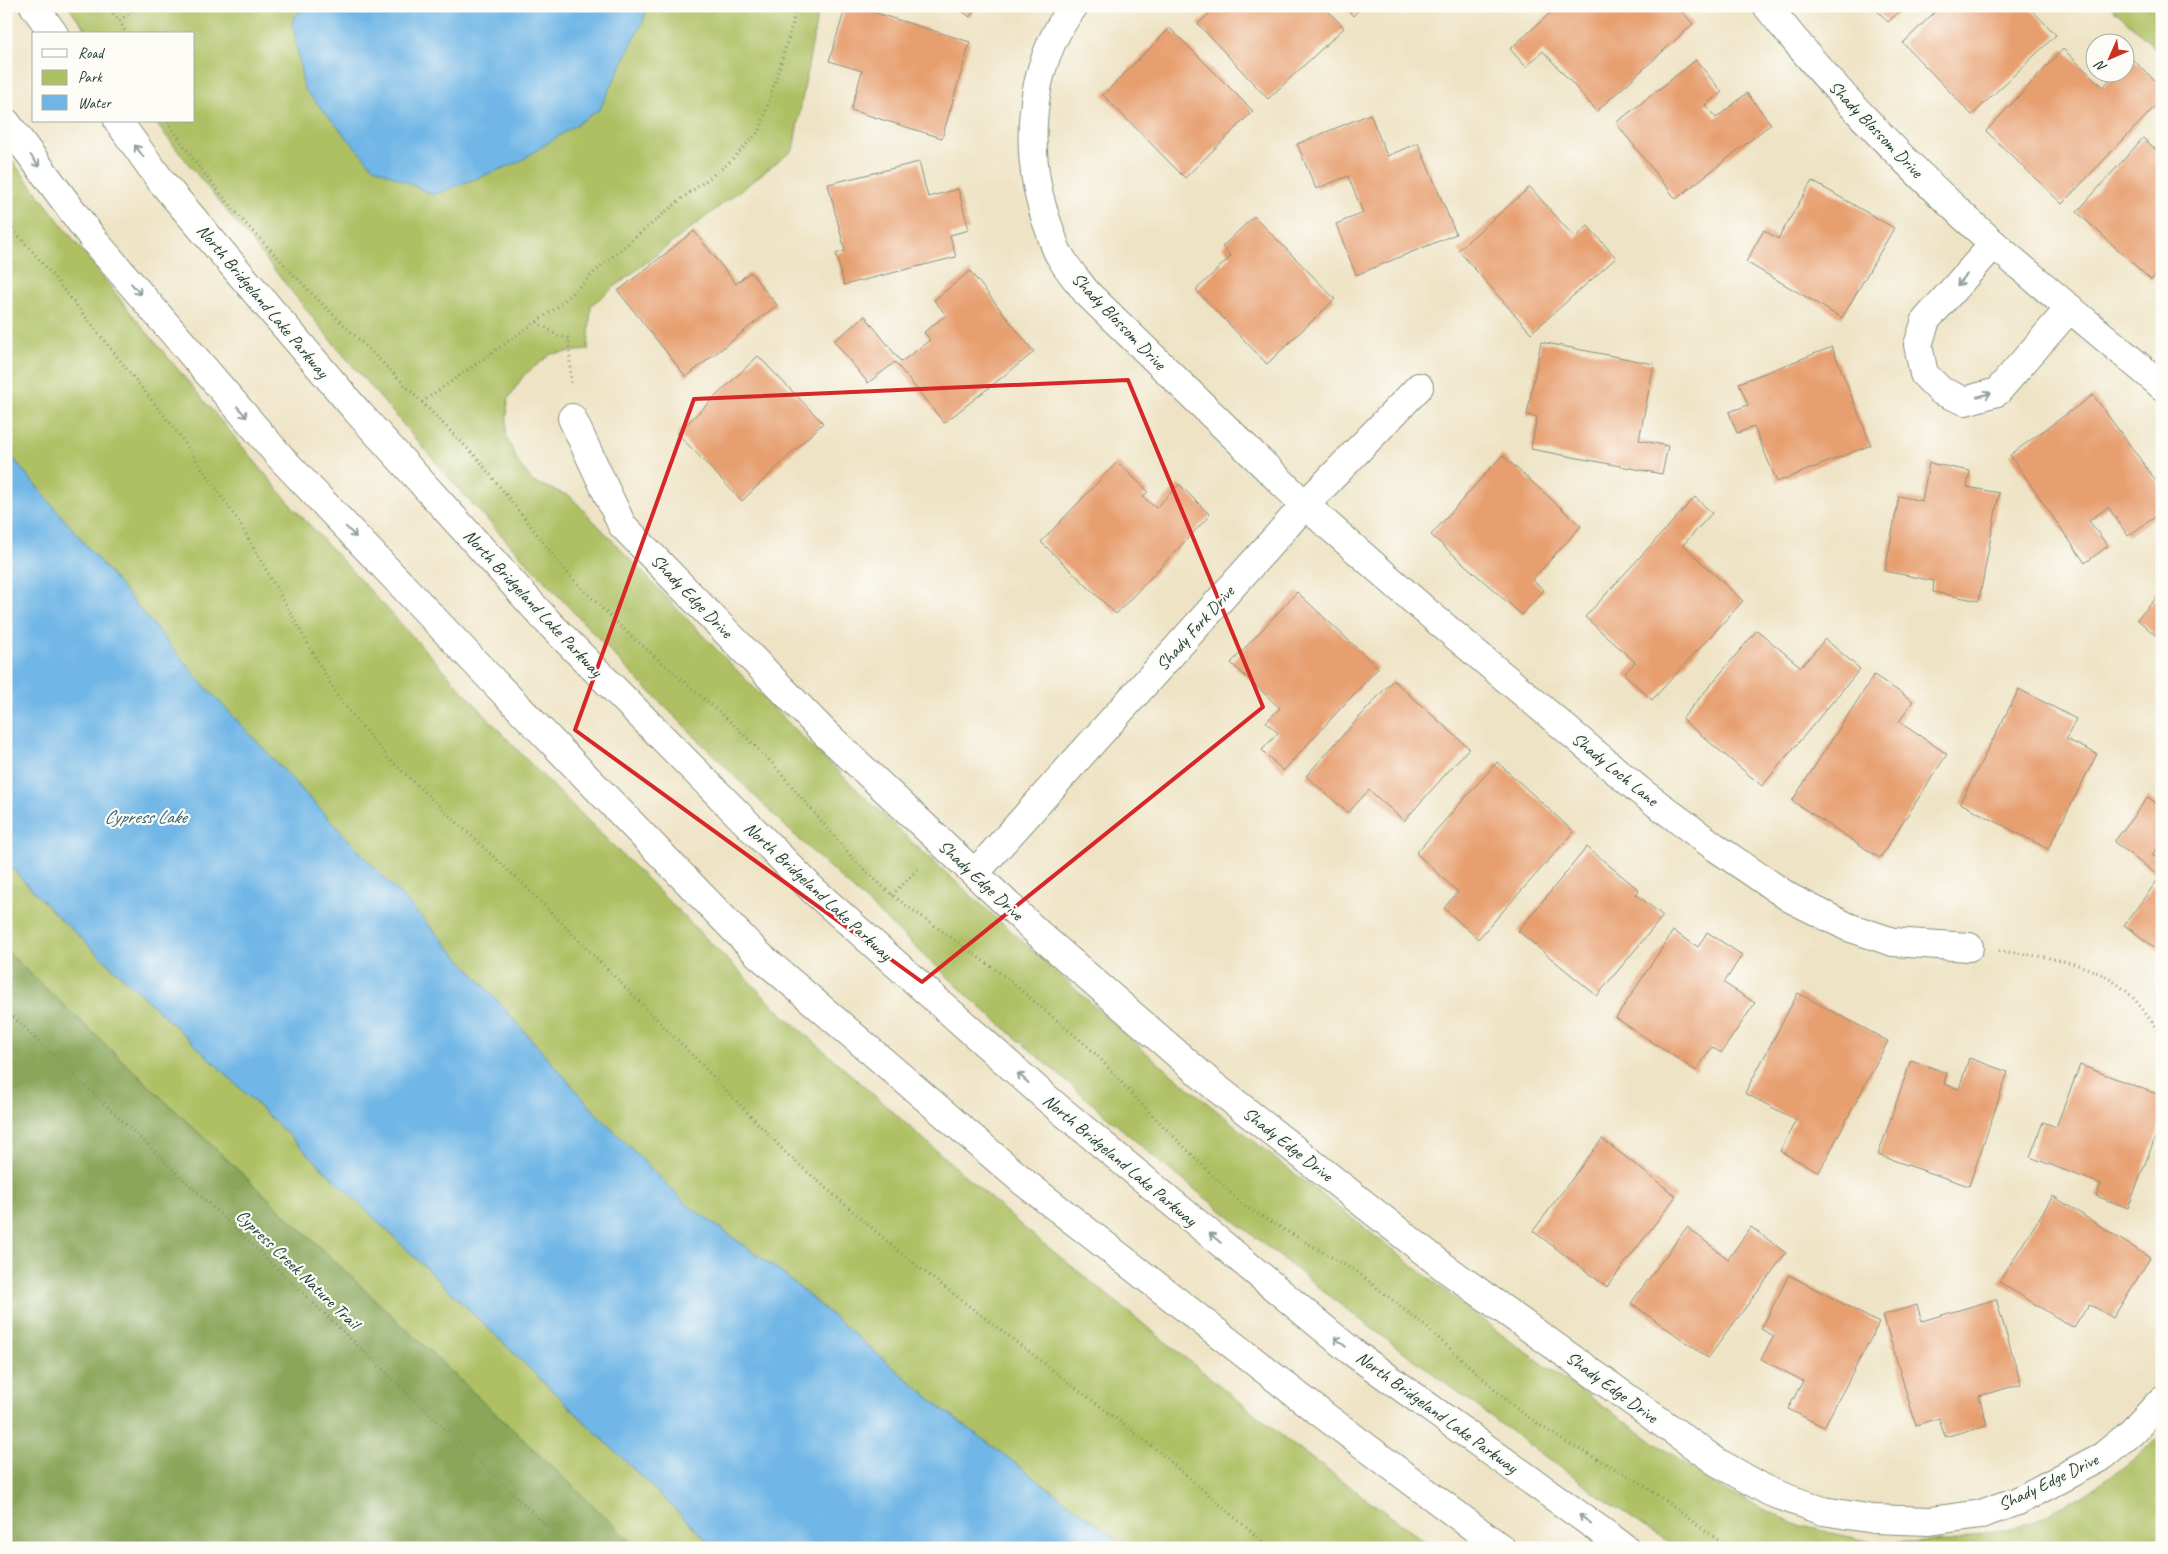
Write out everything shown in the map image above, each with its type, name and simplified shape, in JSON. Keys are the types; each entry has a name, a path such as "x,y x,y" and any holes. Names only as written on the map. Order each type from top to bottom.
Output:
{"street":[{"path":"34,6 53,32"},
{"name":"Shady Blossom Drive","path":"1074,6 1062,22 1042,66 1033,119 1033,167 1044,215 1059,256 1087,293 1305,505"},
{"name":"Shady Blossom Drive","path":"1767,6 1824,75 1877,132 1994,244 2162,386"},
{"path":"6,122 97,244 282,459 491,680 759,955 1025,1183 1310,1405 1501,1548"},
{"name":"North Bridgeland Lake Parkway","path":"119,122 161,181 356,410 547,621 812,890 1050,1102 1352,1351 1625,1548"},
{"path":"1994,244 1926,320 1918,345 1924,374 1940,392 1964,401 1996,392 2070,308"},
{"name":"Shady Fork Drive","path":"975,873 1305,505 1419,387"},
{"name":"Shady Edge Drive","path":"572,418 622,525 824,732 1039,934 1214,1086 1444,1267 1717,1462 1770,1492 1823,1511 1873,1519 1930,1521 1981,1514 2018,1501 2102,1456 2131,1433 2162,1400"},
{"name":"Shady Loch Lane","path":"1305,505 1427,612 1640,791 1715,847 1790,898 1848,927 1893,942 1969,947"}],"path":[{"path":"106,6 120,21 125,32"},
{"path":"120,21 136,6"},
{"path":"422,402 556,308 601,266 729,162 760,130 793,23 795,6"},
{"path":"168,122 198,166 244,223 316,298 478,459 568,574 621,627 733,724 774,765 856,861 892,895 1004,976 1092,1050 1144,1107 1244,1206 1357,1272 1425,1326 1519,1411 1564,1441 1641,1483 1729,1548"},
{"path":"6,221 45,266 177,432 239,522 339,699 388,758 524,885 787,1154 904,1256 1157,1450 1270,1548"},
{"path":"537,322 558,336 569,338 572,418"},
{"path":"892,895 943,844"},
{"path":"1969,947 2059,959 2104,975 2135,1000 2162,1035"},
{"name":"Cypress Creek Nature Trail","path":"6,1010 570,1548"}],"highlighted area":[{"path":"1128,380 1263,707 922,982 575,730 694,399"}],"green space":[{"path":"68,6 306,6 292,19 643,21 647,6 819,6 793,150 591,305 588,350 551,354 524,375 508,399 506,436 518,462 533,482 570,496 799,734 916,846 1149,1055 1277,1160 1502,1335 1726,1492 1802,1526 1876,1543 1954,1541 2031,1523 2089,1491 2135,1459 2162,1434 2162,1548 1676,1548 1582,1484 1350,1312 1160,1162 978,1005 790,831 625,667 463,494 334,344 155,122 195,122 195,32 88,32"},
{"path":"2110,6 2162,6 2162,54"},
{"path":"6,153 130,312 292,506 524,757 779,1011 1023,1227 1296,1447 1434,1548 1126,1548 1101,1527 941,1408 782,1273 685,1203 595,1112 466,965 201,682 6,450"},
{"path":"6,862 51,910 211,1060 715,1548 638,1548 18,962 6,949"},
{"path":"6,949 18,962 638,1548 6,1548"}],"water":[{"path":"306,6 647,6 643,21 600,109 519,162 433,195 372,166 304,89 292,19"},
{"name":"Cypress Lake","path":"6,450 201,682 466,965 595,1112 685,1203 782,1273 941,1408 1101,1527 1126,1548 715,1548 211,1060 51,910 6,862"}],"building":[{"path":"846,6 853,6 970,42 942,138 851,110 862,71 829,61"},
{"path":"954,6 977,6 970,17"},
{"path":"1217,6 1324,6 1344,28 1268,99 1198,24"},
{"path":"1344,6 1363,6 1353,16"},
{"path":"1558,6 1677,6 1693,24 1597,111 1543,51 1526,67 1510,49"},
{"path":"1873,6 1906,6 1888,22"},
{"path":"1941,6 2028,6 2056,35 1972,115 1903,43"},
{"path":"1170,28 1253,111 1185,178 1103,95"},
{"path":"2063,49 2086,71 2086,82 2098,82 2103,87 2108,82 2136,82 2136,63 2162,87 2162,99 2062,204 1986,131"},
{"path":"1696,60 1722,92 1705,105 1716,118 1747,93 1771,124 1676,199 1616,123"},
{"path":"1370,114 1387,156 1418,143 1456,234 1356,275 1336,224 1363,213 1348,176 1316,189 1297,144"},
{"path":"2143,138 2162,155 2162,269 2151,280 2077,212"},
{"path":"919,162 928,197 958,189 969,230 950,235 956,257 844,285 836,254 845,251 828,184"},
{"path":"1812,181 1894,228 1842,318 1746,262 1764,230 1778,239"},
{"path":"1530,187 1575,238 1588,226 1616,258 1531,333 1458,250"},
{"path":"1254,216 1335,299 1267,364 1196,290 1231,256 1222,247"},
{"path":"694,231 736,284 750,272 777,305 686,377 618,291"},
{"path":"970,271 1034,352 944,423 895,362 868,383 834,341 865,316 901,362 930,340 924,332 946,315 934,300"},
{"path":"1541,342 1654,364 1639,440 1668,446 1662,474 1531,449 1537,417 1527,415"},
{"path":"1832,347 1871,445 1777,482 1754,427 1737,433 1729,412 1748,405 1739,383"},
{"path":"758,356 823,423 742,501 677,433"},
{"path":"2093,395 2162,489 2162,512 2128,536 2108,507 2089,521 2108,546 2085,563 2010,455"},
{"path":"1502,455 1581,526 1532,580 1544,590 1522,615 1431,535"},
{"path":"1117,462 1148,491 1143,497 1156,508 1179,484 1210,515 1116,614 1041,542"},
{"path":"1929,463 1970,471 1967,487 1999,493 1979,601 1933,592 1934,581 1885,571 1899,496 1922,501"},
{"path":"1695,497 1712,513 1683,545 1743,601 1652,700 1624,674 1635,662 1585,617"},
{"path":"1297,592 1378,668 1283,771 1262,750 1278,733 1266,722 1280,708 1231,663"},
{"path":"2162,592 2162,641 2137,619"},
{"path":"1757,630 1801,667 1825,639 1860,669 1762,786 1682,719"},
{"path":"1874,675 1913,701 1899,722 1947,754 1880,858 1792,801"},
{"path":"1393,680 1469,748 1404,821 1369,790 1348,813 1306,776"},
{"path":"2019,689 2076,719 2066,739 2097,754 2048,849 1960,803"},
{"path":"1497,762 1574,832 1478,939 1444,908 1458,892 1416,853"},
{"path":"2148,797 2162,808 2162,843 2152,855 2162,862 2162,953 2124,925 2160,877 2114,842"},
{"path":"1587,847 1639,890 1636,894 1663,916 1597,996 1518,931"},
{"path":"1673,931 1698,947 1707,932 1742,955 1724,983 1755,1003 1721,1053 1712,1047 1696,1071 1616,1018"},
{"path":"1798,993 1888,1041 1819,1172 1780,1151 1796,1120 1745,1093"},
{"path":"1969,1058 2008,1072 1969,1186 1878,1155 1911,1060 1947,1073 1944,1084 1959,1089"},
{"path":"2080,1065 2162,1096 2162,1120 2128,1208 2096,1196 2101,1184 2030,1157 2043,1122 2056,1127"},
{"path":"1602,1139 1676,1196 1607,1287 1533,1231"},
{"path":"2053,1196 2150,1258 2113,1318 2089,1304 2074,1328 1999,1282"},
{"path":"1687,1227 1728,1259 1751,1227 1786,1253 1708,1358 1631,1303"},
{"path":"1789,1275 1879,1323 1824,1427 1788,1409 1803,1381 1761,1359 1774,1336 1761,1329"},
{"path":"1996,1299 2021,1384 1979,1396 1987,1425 1945,1437 1939,1418 1916,1425 1883,1315 1917,1305 1922,1321"}]}
